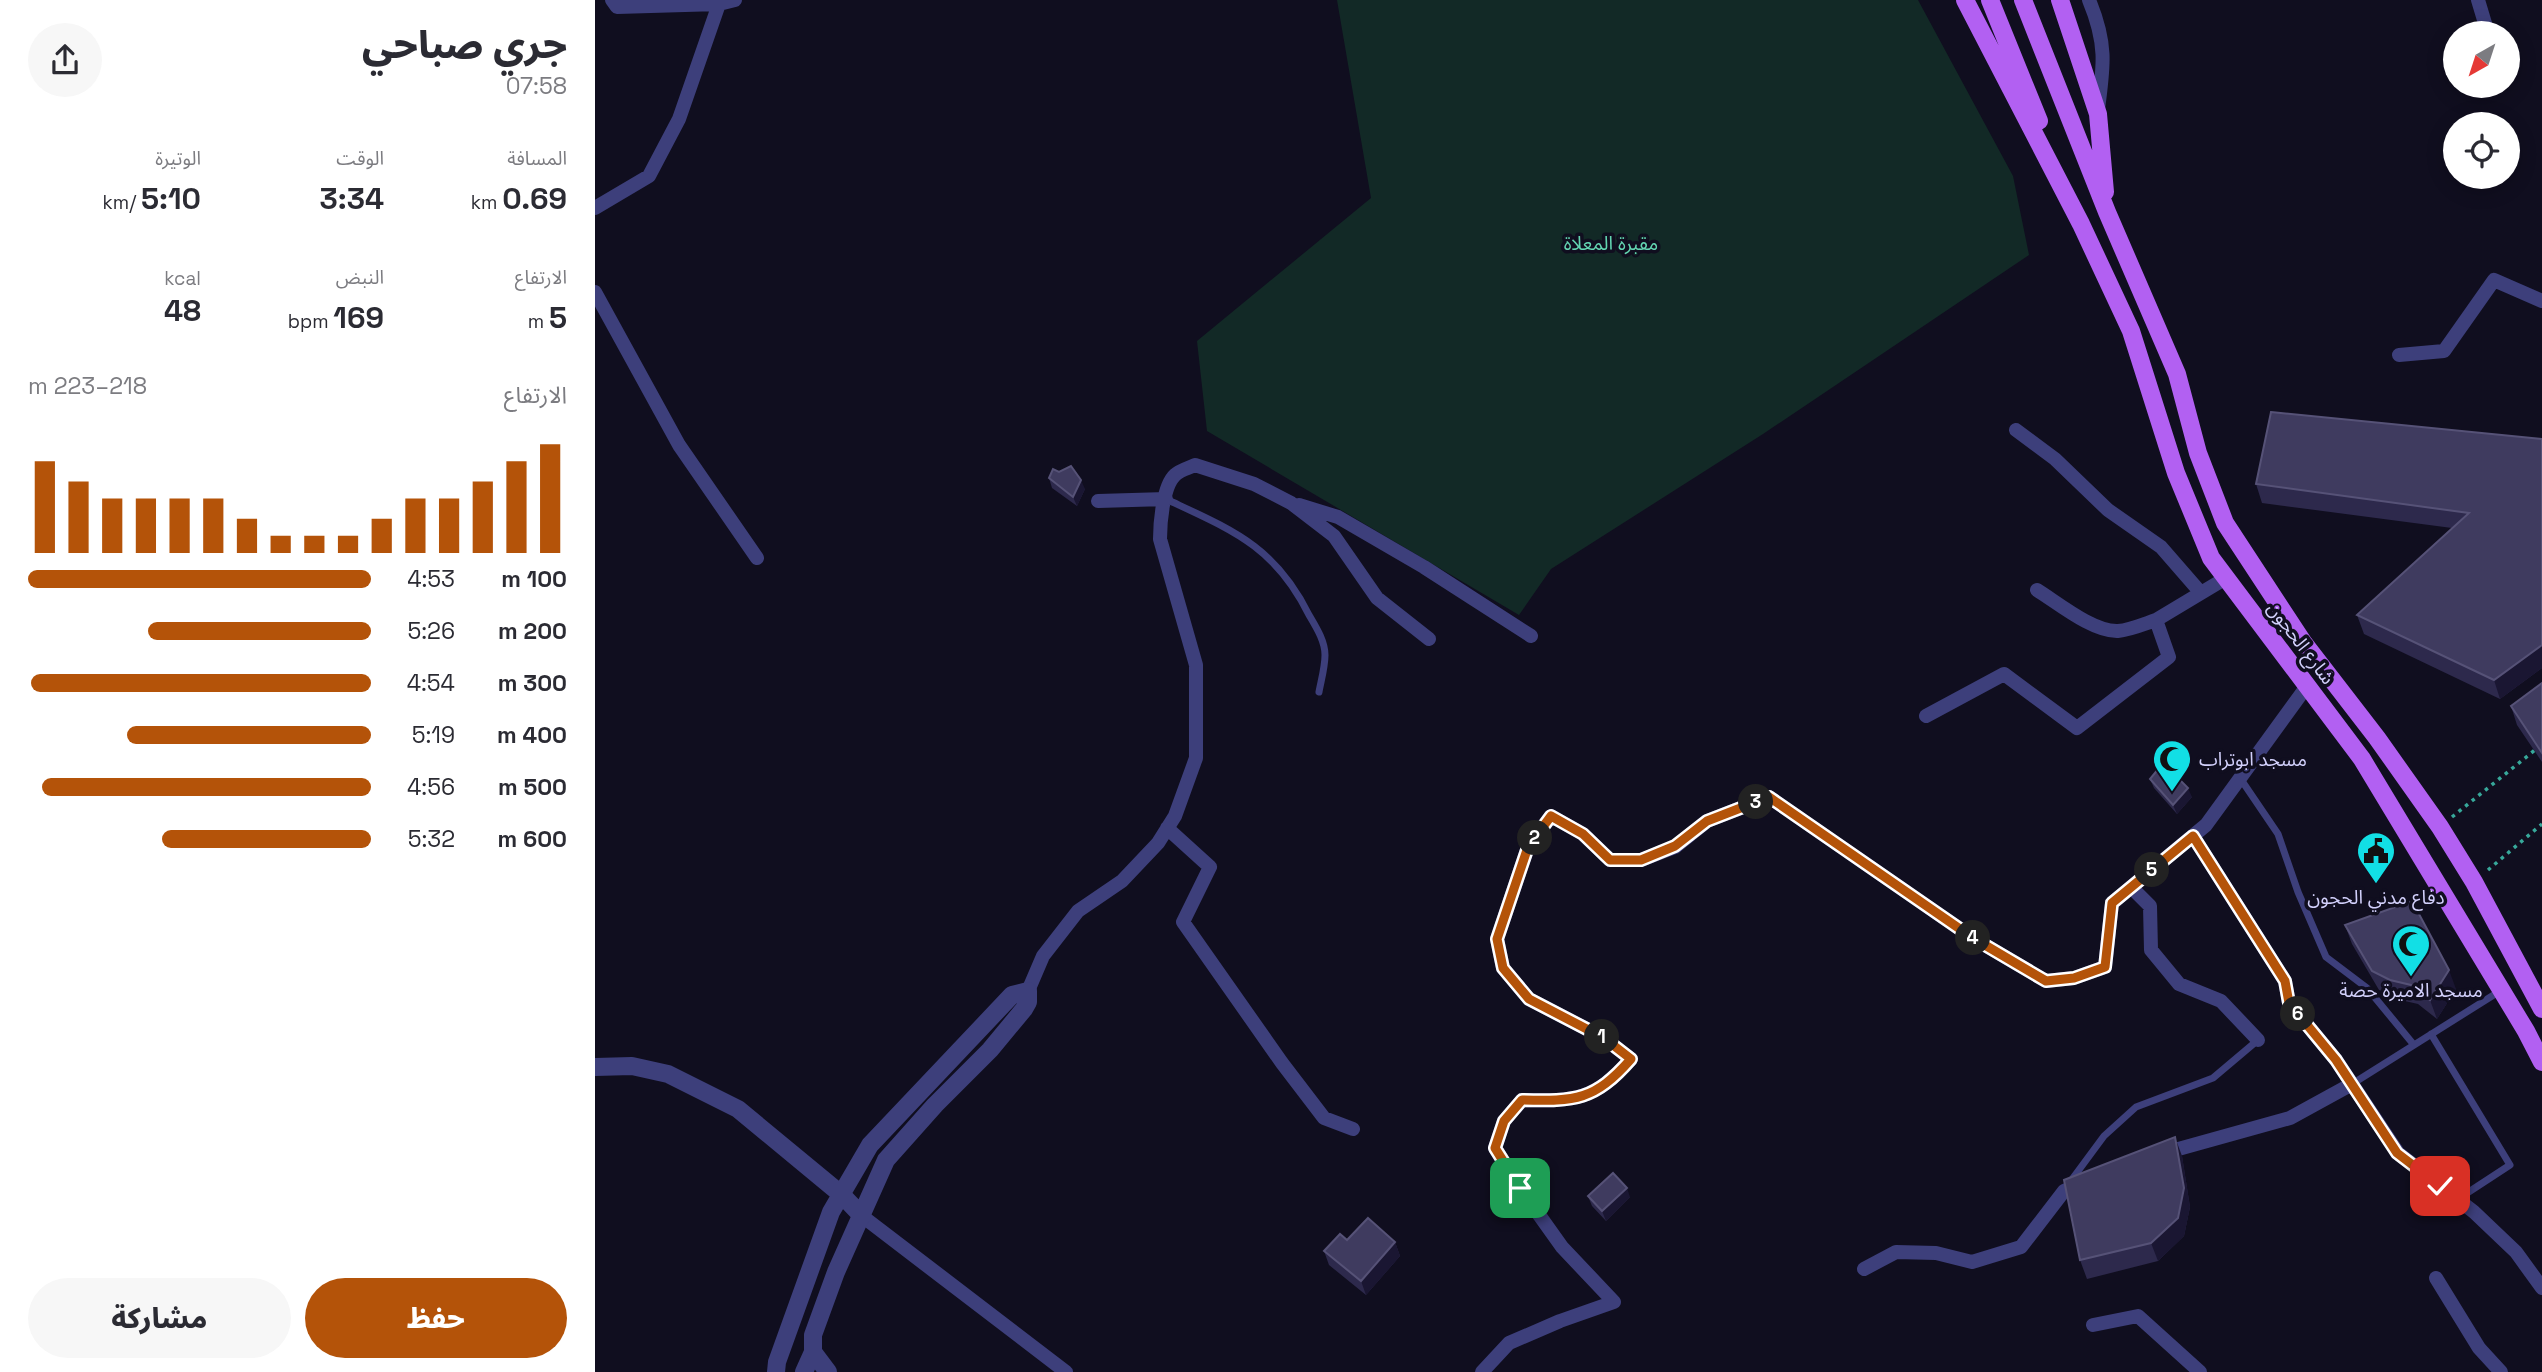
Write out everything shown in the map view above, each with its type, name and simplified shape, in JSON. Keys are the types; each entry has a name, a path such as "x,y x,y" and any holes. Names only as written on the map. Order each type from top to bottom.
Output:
{"main road":[{"path":"1965,0 2081,224"},
{"path":"1990,0 2081,224"},
{"name":"شارع الحجون","path":"2023,0 2107,212 2177,374 2198,453 2225,523 2303,642 2377,738 2440,827 2474,882 2542,1009"},
{"path":"2060,0 2098,114 2107,212"},
{"name":"شارع الحجون","path":"2081,224 2131,331 2181,485 2211,558 2362,759 2542,1062"}],"street":[{"path":"611,0 617,7 735,0"},
{"path":"2089,0 2097,19 2105,58 2098,114"},
{"path":"2478,0 2484,21"},
{"path":"595,208 649,177 679,119 718,2"},
{"path":"2399,355 2444,351 2494,280 2542,301"},
{"path":"595,292 679,445 757,558"},
{"path":"2016,430 2055,458 2108,510 2161,547 2201,593"},
{"path":"804,1372 813,1352 813,1335 836,1272 886,1160 935,1105 990,1050 1024,1009 1028,1002 1028,991 1043,956 1078,911 1122,880 1158,843 1175,816 1196,758 1196,665 1160,539 1160,519 1170,483 1176,474 1195,465 1254,484 1291,503 1334,536 1377,597 1429,639"},
{"path":"1098,501 1166,499"},
{"path":"1291,503 1338,517 1424,567 1531,636"},
{"path":"2038,590 2085,620 2120,631 2156,621 2226,578"},
{"path":"1926,716 2004,674 2077,728 2169,657 2156,621"},
{"path":"1482,1372 1509,1343 1614,1302 1562,1247 1495,1148 1504,1121 1522,1100 1578,1099 1611,1081 1631,1059 1604,1038 1529,999 1503,968 1497,939 1528,847 1551,816 1583,834 1610,860 1641,860 1675,846 1707,821 1769,797 1973,938 2046,981 2074,978 2105,967 2112,903 2206,825 2307,686"},
{"path":"1167,828 1210,867 1183,922 1324,1118 1353,1129"},
{"path":"2193,836 2285,981 2289,1003 2336,1060 2397,1153 2457,1200 2516,1252 2542,1289"},
{"path":"2131,887 2150,906 2151,950 2179,984 2221,1001 2257,1040"},
{"path":"775,1372 831,1212 870,1145 1012,995 1028,991"},
{"path":"595,1067 632,1066 668,1074 738,1109 842,1195 862,1216 1066,1372"},
{"path":"2151,1157 2290,1118 2352,1084"},
{"path":"1864,1269 1896,1252 1936,1253 1972,1262 2021,1247 2064,1191 2101,1175"},
{"path":"2436,1278 2479,1348 2501,1372"},
{"path":"2093,1325 2138,1316 2200,1372"},
{"path":"813,1352 828,1372"}],"lane":[{"path":"1166,499 1226,527 1276,564 1298,594 1322,640 1325,655 1319,692"},
{"path":"2240,777 2278,834 2298,892 2326,957 2367,988 2414,1045"},
{"path":"2352,1084 2501,990"},
{"path":"2431,1034 2510,1166 2457,1200"},
{"path":"2064,1191 2103,1136 2136,1107 2213,1078 2257,1040"}],"path":[{"path":"2440,827 2535,750"},
{"path":"2474,882 2542,824"}],"green space":[{"name":"مقبرة المعلاة","path":"1337,0 1918,0 2013,176 2029,255 1763,434 1551,569 1519,615 1207,431 1197,341 1371,198"}],"building":[{"path":"2271,412 2542,439 2542,645 2494,680 2357,615 2469,513 2256,484"},
{"path":"1071,466 1081,480 1073,497 1049,478 1053,469 1059,472"},
{"path":"2542,683 2542,753 2511,706"},
{"name":"مسجد ابوتراب","path":"2163,763 2188,788 2173,805 2150,779"},
{"name":"مسجد الاميرة حصة","path":"2412,901 2449,970 2430,1000 2411,985 2390,980 2372,971 2345,925"},
{"path":"2175,1137 2184,1188 2178,1218 2151,1243 2080,1260 2064,1180"},
{"path":"1613,1173 1627,1188 1602,1211 1588,1196"},
{"path":"1368,1218 1395,1242 1361,1281 1324,1251 1340,1234 1347,1240"}],"place":[{"name":"مسجد ابوتراب","path":"2172,793"},
{"name":"دفاع مدني الحجون","path":"2376,885"},
{"name":"مسجد الاميرة حصة","path":"2411,978"}],"route":[{"path":"1520,1188 1495,1148 1504,1121 1522,1100 1578,1099 1611,1081 1631,1059 1604,1038 1529,999 1503,968 1497,939 1528,847 1551,816 1583,834 1610,860 1641,860 1675,846 1707,821 1769,797 1973,938 2046,981 2074,978 2105,967 2112,903 2193,836 2285,981 2289,1003 2336,1060 2397,1153 2440,1186"}]}
